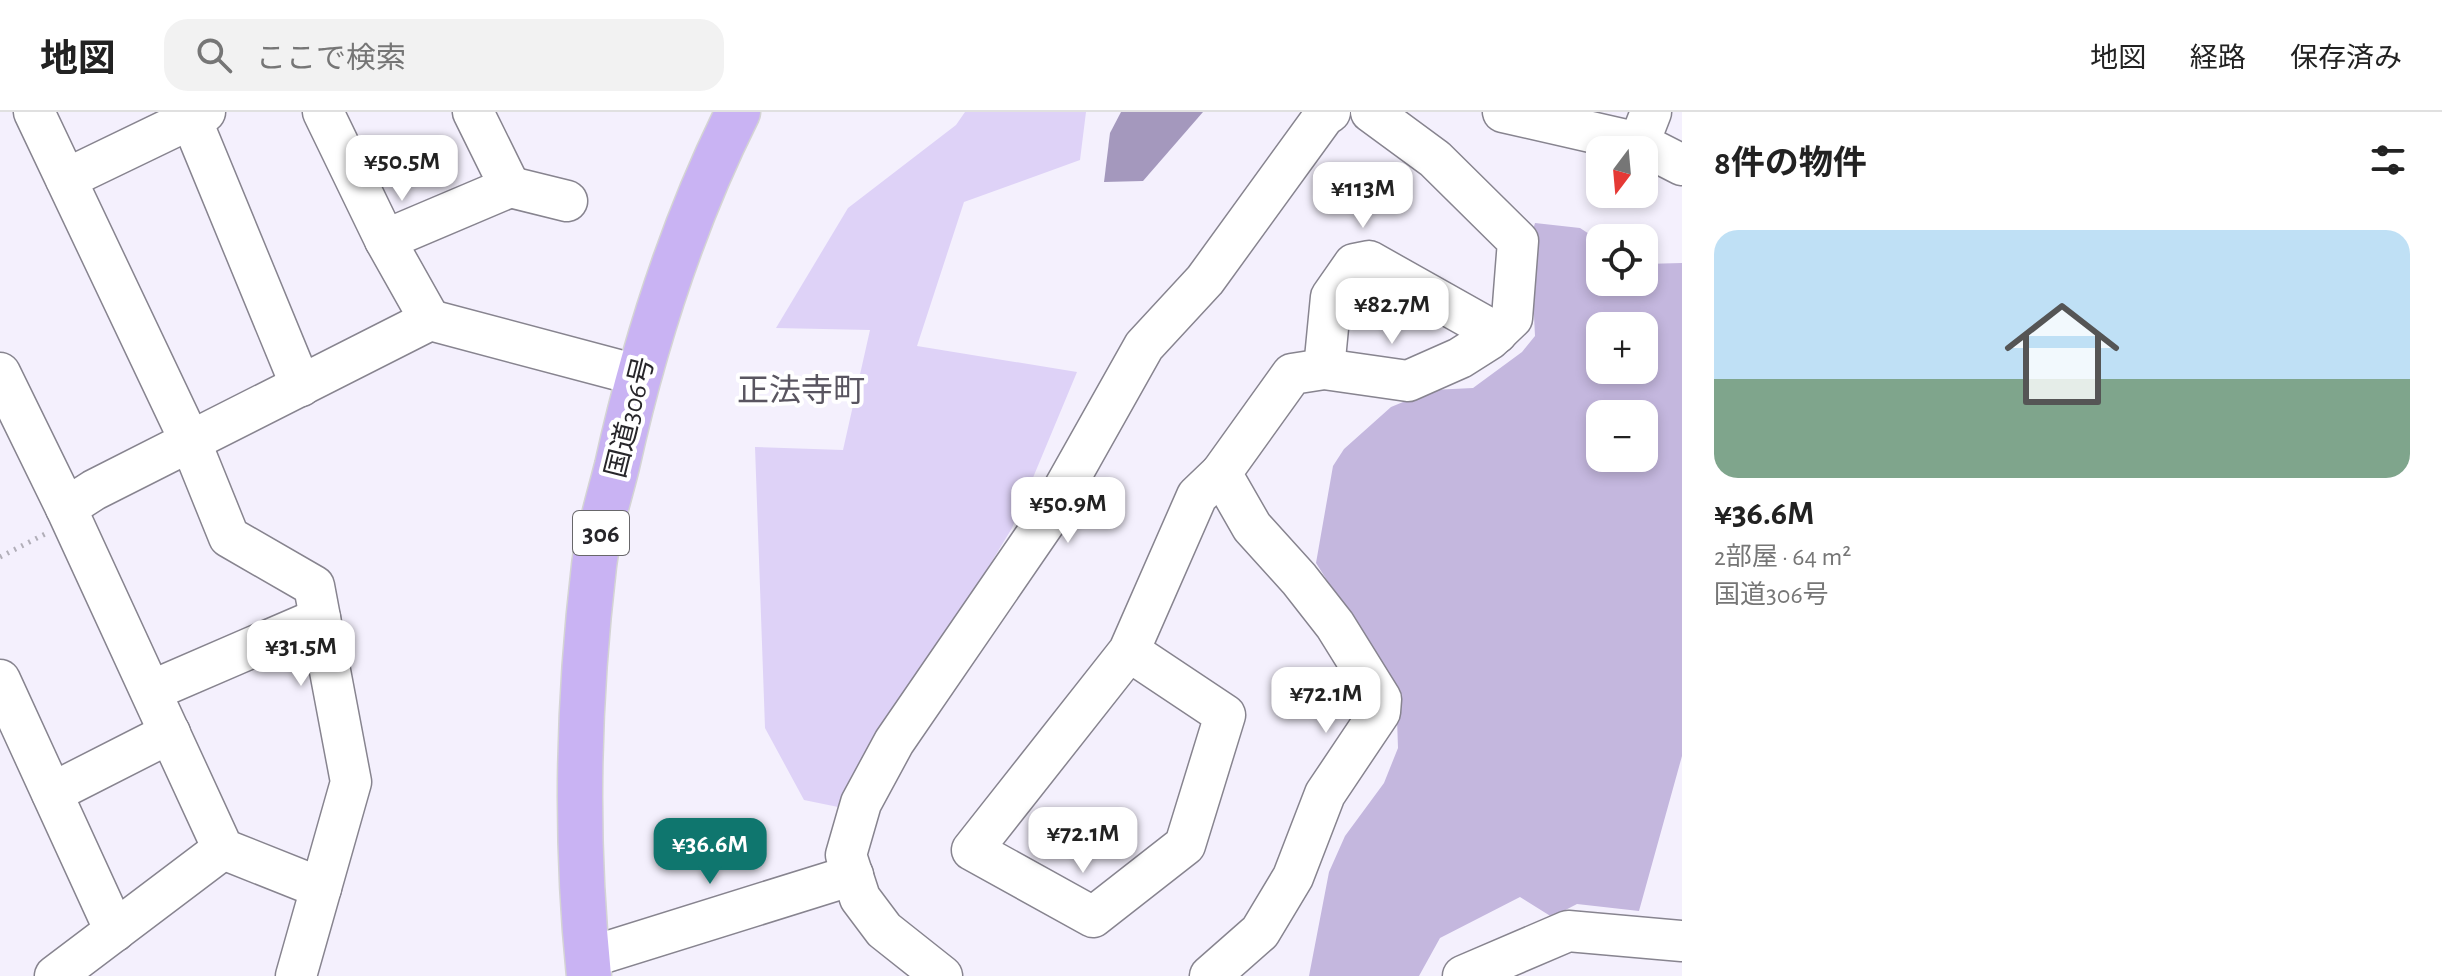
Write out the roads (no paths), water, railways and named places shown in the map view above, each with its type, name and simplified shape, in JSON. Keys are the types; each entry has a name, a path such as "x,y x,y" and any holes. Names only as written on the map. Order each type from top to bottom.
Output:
{"highway":[{"name":"国道306号","path":"588,967 582,896 581,716 593,578 637,375 686,230 738,112"}],"street":[{"path":"34,112 191,443 229,537 314,586 351,782 296,976"},
{"path":"323,112 385,240 430,320"},
{"path":"473,112 510,187"},
{"path":"942,976 884,930 860,898 846,855 861,803 894,742 1045,522 1144,346 1205,280 1287,164 1330,112"},
{"path":"1129,651 1225,715 1185,845 1093,917 972,850 1129,651 1197,496 1221,473 1292,374 1324,369 1408,381 1460,358 1497,333 1512,318 1518,241 1435,159 1371,112"},
{"path":"1503,112 1645,127 1682,165"},
{"path":"66,179 198,115 301,386"},
{"path":"385,240 510,187 567,201"},
{"path":"1324,369 1331,297 1354,264 1369,261 1497,333"},
{"path":"66,508 94,490 430,320 637,375"},
{"path":"0,373 66,508 223,849 321,888"},
{"path":"1210,976 1260,932 1293,877 1325,794 1380,712 1381,699 1335,625 1252,527 1221,473"},
{"path":"151,691 320,618"},
{"path":"4,699 52,793 115,931"},
{"path":"52,793 170,733"},
{"path":"55,976 223,849"},
{"path":"588,967 853,875"},
{"path":"1463,976 1568,931 1682,941"}],"district":[{"name":"正法寺町","path":"801,390"}]}
